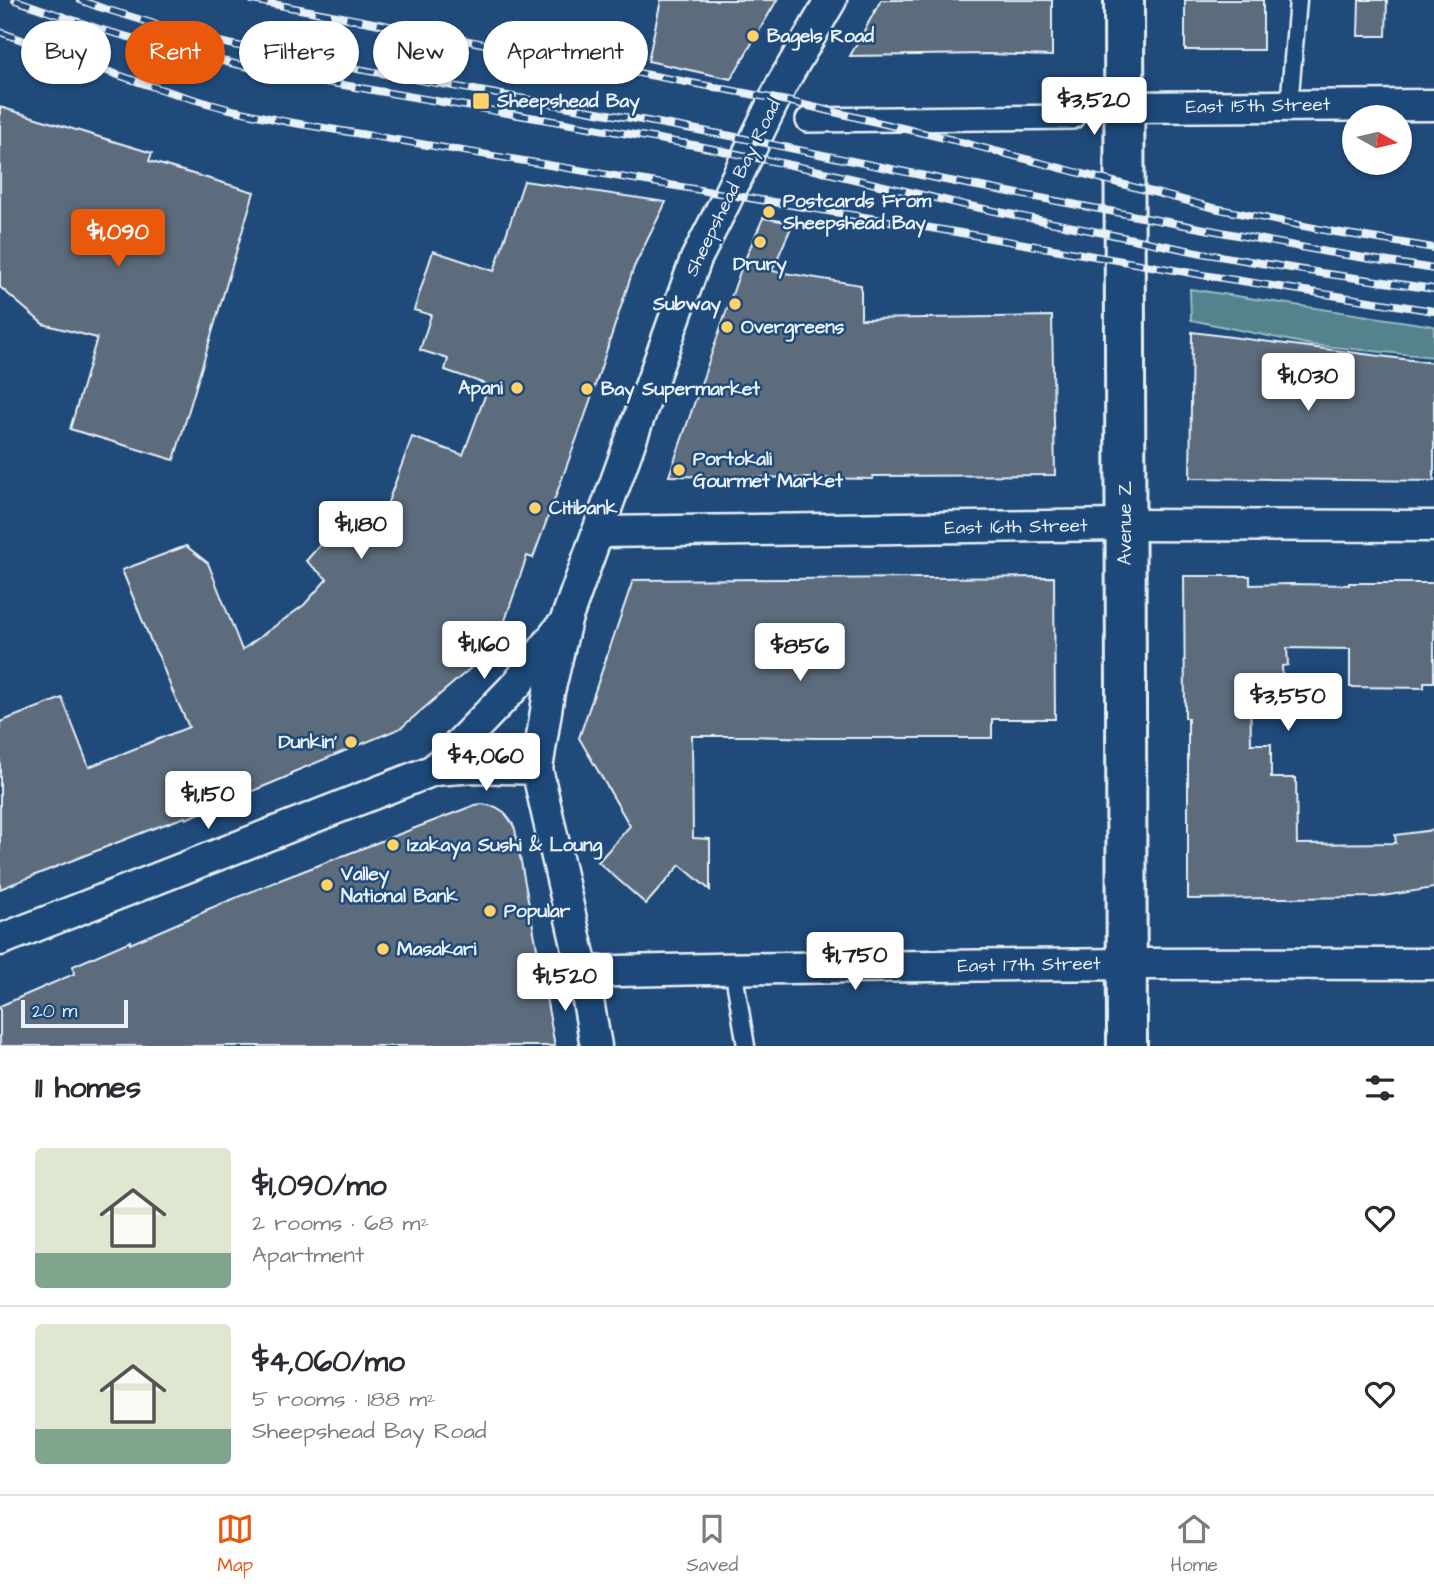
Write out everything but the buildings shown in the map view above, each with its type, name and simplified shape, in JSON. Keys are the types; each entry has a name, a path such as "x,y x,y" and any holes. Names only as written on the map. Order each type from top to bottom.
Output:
{"street":[{"name":"Sheepshead Bay Road","path":"0,940 434,770 475,767 537,769 549,692 566,620 696,259 782,85 831,0"},
{"name":"Avenue Z","path":"1124,0 1127,1046"},
{"name":"East 15th Street","path":"1124,107 1434,105"},
{"path":"808,120 1072,117"},
{"name":"East 16th Street","path":"598,531 1125,525 1434,526"},
{"name":"Sheepshead Bay Road","path":"434,770 518,683 566,620"},
{"path":"537,769 583,972 596,1046"},
{"name":"East 17th Street","path":"583,972 1127,963 1434,964"}],"lane":[{"path":"1289,106 1298,0"},
{"path":"733,968 746,1046"}],"green space":[{"path":"1190,289 1434,326 1434,357 1312,345 1191,320"}],"railway":[{"path":"15,0 99,29 279,74 699,146 965,205 1207,254 1434,289"},
{"path":"80,0 201,38 285,56 731,136 945,180 1327,252 1434,269"},
{"path":"252,0 787,101 953,140 1214,208 1434,248"},
{"path":"0,32 168,91 225,108 288,122 1434,311"}],"place":[{"name":"Bagels Road","path":"753,36"},
{"name":"Sheepshead Bay","path":"481,101"},
{"name":"Postcards From Sheepshead Bay","path":"769,212"},
{"name":"Drury","path":"760,242"},
{"name":"Subway","path":"735,304"},
{"name":"Overgreens","path":"727,327"},
{"name":"Apani","path":"517,388"},
{"name":"Bay Supermarket","path":"587,389"},
{"name":"Portokali Gourmet Market","path":"679,470"},
{"name":"Citibank","path":"535,508"},
{"name":"Dunkin'","path":"351,742"},
{"name":"Izakaya Sushi & Loung","path":"393,845"},
{"name":"Valley National Bank","path":"327,885"},
{"name":"Popular","path":"490,911"},
{"name":"Masakari","path":"383,949"}]}
